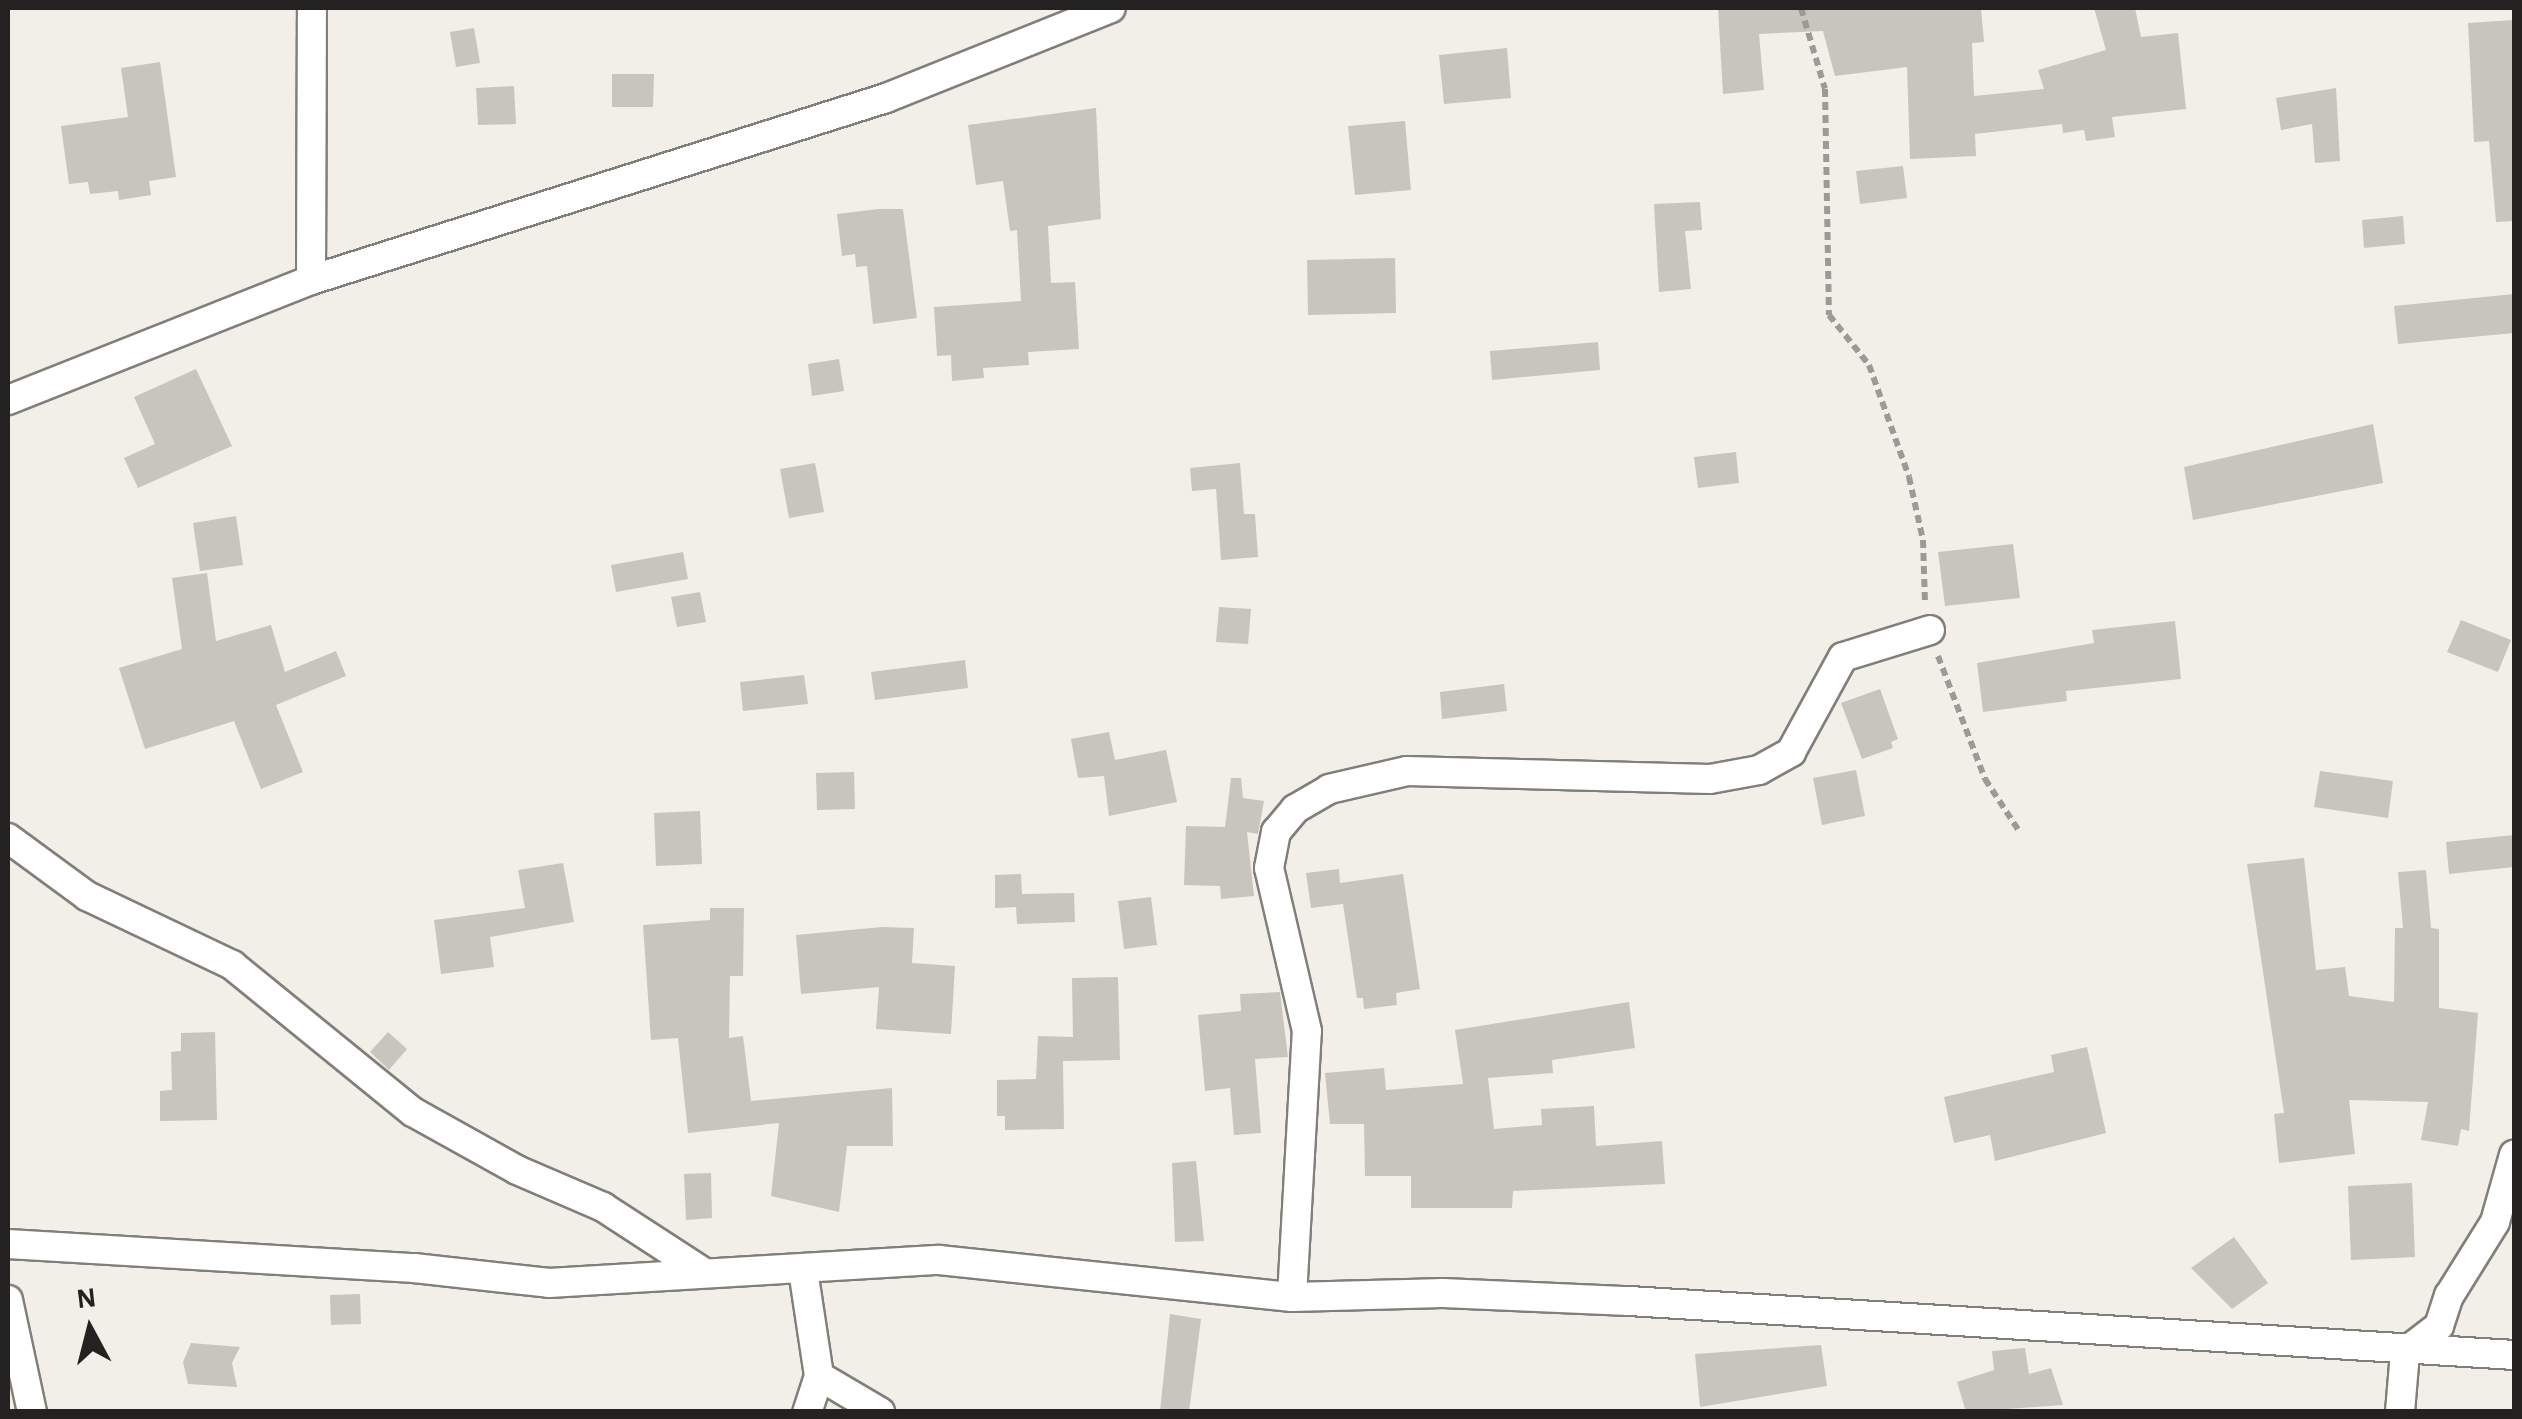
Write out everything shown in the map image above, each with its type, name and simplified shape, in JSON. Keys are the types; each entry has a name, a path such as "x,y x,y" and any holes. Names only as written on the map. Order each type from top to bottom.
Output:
{"street":[{"path":"312,8 312,280"},
{"path":"8,400 312,280 886,98 1111,8"},
{"path":"1292,1298 1308,1031 1269,868 1276,832 1295,809 1329,789 1407,771 1710,779 1759,770 1791,752 1843,657 1930,630"},
{"path":"8,838 87,896 232,965 412,1112 516,1170 603,1206 703,1272"},
{"path":"2400,1412 2405,1352 2439,1326 2495,1222 2514,1155"},
{"path":"8,1244 414,1268 549,1283 939,1260 1292,1298 1442,1292 2405,1352 2514,1355"},
{"path":"802,1270 819,1376 808,1412"},
{"path":"8,1300 32,1412"},
{"path":"819,1376 880,1412"}],"path":[{"path":"1802,8 1826,88 1830,316 1869,365 1909,477 1923,540 1930,630 1985,779 2018,830"}],"building":[{"path":"1718,8 1981,8 1984,42 1972,43 1974,96 2044,89 2038,70 2106,50 2094,8 2135,8 2141,37 2178,33 2186,109 2112,117 2115,137 2086,141 2084,130 2063,133 2062,124 1975,134 1976,156 1910,159 1907,67 1835,76 1823,31 1759,34 1764,90 1723,94"},
{"path":"2514,20 2514,221 2496,222 2489,141 2474,142 2468,23"},
{"path":"474,28 480,63 456,67 450,32"},
{"path":"1507,48 1511,98 1444,104 1439,55"},
{"path":"160,62 176,177 149,181 151,195 119,200 118,191 90,194 88,182 69,184 61,126 128,117 121,68"},
{"path":"612,74 654,74 653,107 612,107"},
{"path":"514,86 516,124 478,125 476,88"},
{"path":"2336,88 2340,161 2315,163 2312,124 2281,130 2276,98"},
{"path":"1096,108 1101,219 1048,226 1051,283 1075,282 1079,349 1028,352 1029,365 983,368 984,378 952,381 951,355 937,356 934,307 1021,301 1017,230 1010,231 1003,181 976,185 968,125"},
{"path":"1405,121 1411,190 1355,195 1348,126"},
{"path":"1903,166 1907,198 1860,204 1856,171"},
{"path":"1700,202 1702,230 1685,231 1691,289 1659,292 1654,204"},
{"path":"903,209 917,318 873,324 867,266 856,267 855,254 842,256 837,214"},
{"path":"2403,216 2405,244 2364,248 2362,220"},
{"path":"1395,258 1396,313 1308,315 1307,260"},
{"path":"2514,294 2514,333 2398,344 2394,306"},
{"path":"1598,342 1600,370 1492,380 1490,351"},
{"path":"839,359 844,391 812,396 808,364"},
{"path":"196,369 232,446 138,488 124,458 155,444 134,397"},
{"path":"2373,424 2383,483 2193,520 2184,467"},
{"path":"1736,452 1739,483 1698,488 1694,457"},
{"path":"815,463 824,512 789,518 780,469"},
{"path":"1240,463 1244,514 1255,514 1258,557 1221,560 1216,489 1192,491 1190,468"},
{"path":"236,516 243,565 200,571 193,523"},
{"path":"2013,544 2020,598 1945,606 1938,552"},
{"path":"683,552 688,579 616,592 611,565"},
{"path":"207,573 216,641 271,625 285,672 336,651 346,676 276,705 303,772 261,789 234,721 145,749 119,668 182,649 172,578"},
{"path":"700,592 706,622 677,627 671,597"},
{"path":"1219,607 1251,609 1248,644 1216,642"},
{"path":"2461,620 2511,640 2498,672 2447,652"},
{"path":"2175,621 2181,679 2066,691 2067,701 1983,712 1977,663 2094,643 2092,630"},
{"path":"965,660 968,688 875,700 871,672"},
{"path":"804,675 808,704 743,711 740,682"},
{"path":"1504,684 1507,711 1442,719 1440,692"},
{"path":"1880,689 1898,739 1891,742 1893,748 1862,759 1841,703"},
{"path":"1109,732 1115,760 1166,750 1177,802 1109,816 1104,776 1078,778 1071,739"},
{"path":"1856,770 1865,816 1822,825 1813,778"},
{"path":"2320,771 2393,781 2388,818 2314,807"},
{"path":"854,772 855,809 817,810 816,773"},
{"path":"1231,778 1241,778 1243,798 1264,801 1258,834 1247,832 1254,896 1221,899 1220,886 1184,885 1186,826 1225,827"},
{"path":"700,811 702,864 656,866 654,813"},
{"path":"2514,835 2514,867 2449,874 2446,842"},
{"path":"2304,858 2316,970 2345,967 2349,996 2394,1002 2395,928 2403,928 2398,872 2426,870 2431,928 2439,929 2439,1008 2478,1013 2469,1131 2461,1129 2458,1146 2421,1140 2428,1102 2349,1100 2355,1154 2279,1163 2274,1114 2284,1113 2247,864"},
{"path":"563,863 574,922 490,937 494,967 441,974 434,920 525,908 518,870"},
{"path":"1339,869 1340,883 1403,874 1420,989 1396,993 1397,1005 1364,1009 1363,998 1357,998 1343,904 1311,908 1306,873"},
{"path":"1021,874 1022,894 1074,893 1075,922 1017,924 1016,907 995,908 995,875"},
{"path":"1151,897 1157,945 1124,949 1118,901"},
{"path":"710,908 744,908 743,976 730,976 729,1038 743,1036 751,1101 892,1088 893,1146 847,1146 839,1212 771,1196 779,1123 688,1133 678,1038 651,1040 643,925 710,920"},
{"path":"914,928 912,963 955,966 951,1034 876,1029 879,987 801,994 796,935"},
{"path":"1118,977 1120,1060 1063,1061 1064,1129 1005,1130 1005,1116 997,1116 997,1080 1036,1079 1038,1036 1073,1037 1072,978"},
{"path":"1280,992 1288,1057 1255,1059 1261,1133 1234,1135 1230,1088 1205,1091 1198,1015 1241,1011 1240,994"},
{"path":"1629,1002 1635,1048 1552,1060 1553,1073 1488,1078 1494,1129 1542,1125 1541,1109 1594,1106 1596,1146 1662,1141 1665,1184 1513,1191 1512,1208 1411,1208 1411,1176 1365,1176 1364,1124 1330,1124 1325,1073 1384,1068 1386,1090 1463,1084 1455,1030"},
{"path":"215,1032 217,1120 160,1121 160,1091 172,1090 171,1052 181,1051 181,1033"},
{"path":"388,1032 407,1049 389,1070 370,1052"},
{"path":"2087,1047 2106,1133 1995,1161 1990,1135 1954,1143 1944,1097 2054,1072 2051,1055"},
{"path":"1196,1161 1204,1241 1175,1242 1172,1163"},
{"path":"711,1173 712,1218 686,1220 684,1174"},
{"path":"2412,1183 2415,1257 2351,1260 2348,1186"},
{"path":"2234,1237 2268,1283 2232,1309 2191,1268"},
{"path":"360,1294 361,1324 331,1325 330,1295"},
{"path":"1170,1314 1201,1319 1189,1412 1160,1412"},
{"path":"191,1343 240,1347 232,1363 237,1387 188,1384 183,1362"},
{"path":"1821,1345 1827,1386 1700,1407 1695,1354"},
{"path":"2025,1348 2029,1374 2051,1368 2063,1405 1966,1412 1957,1382 1994,1370 1992,1351"}]}
